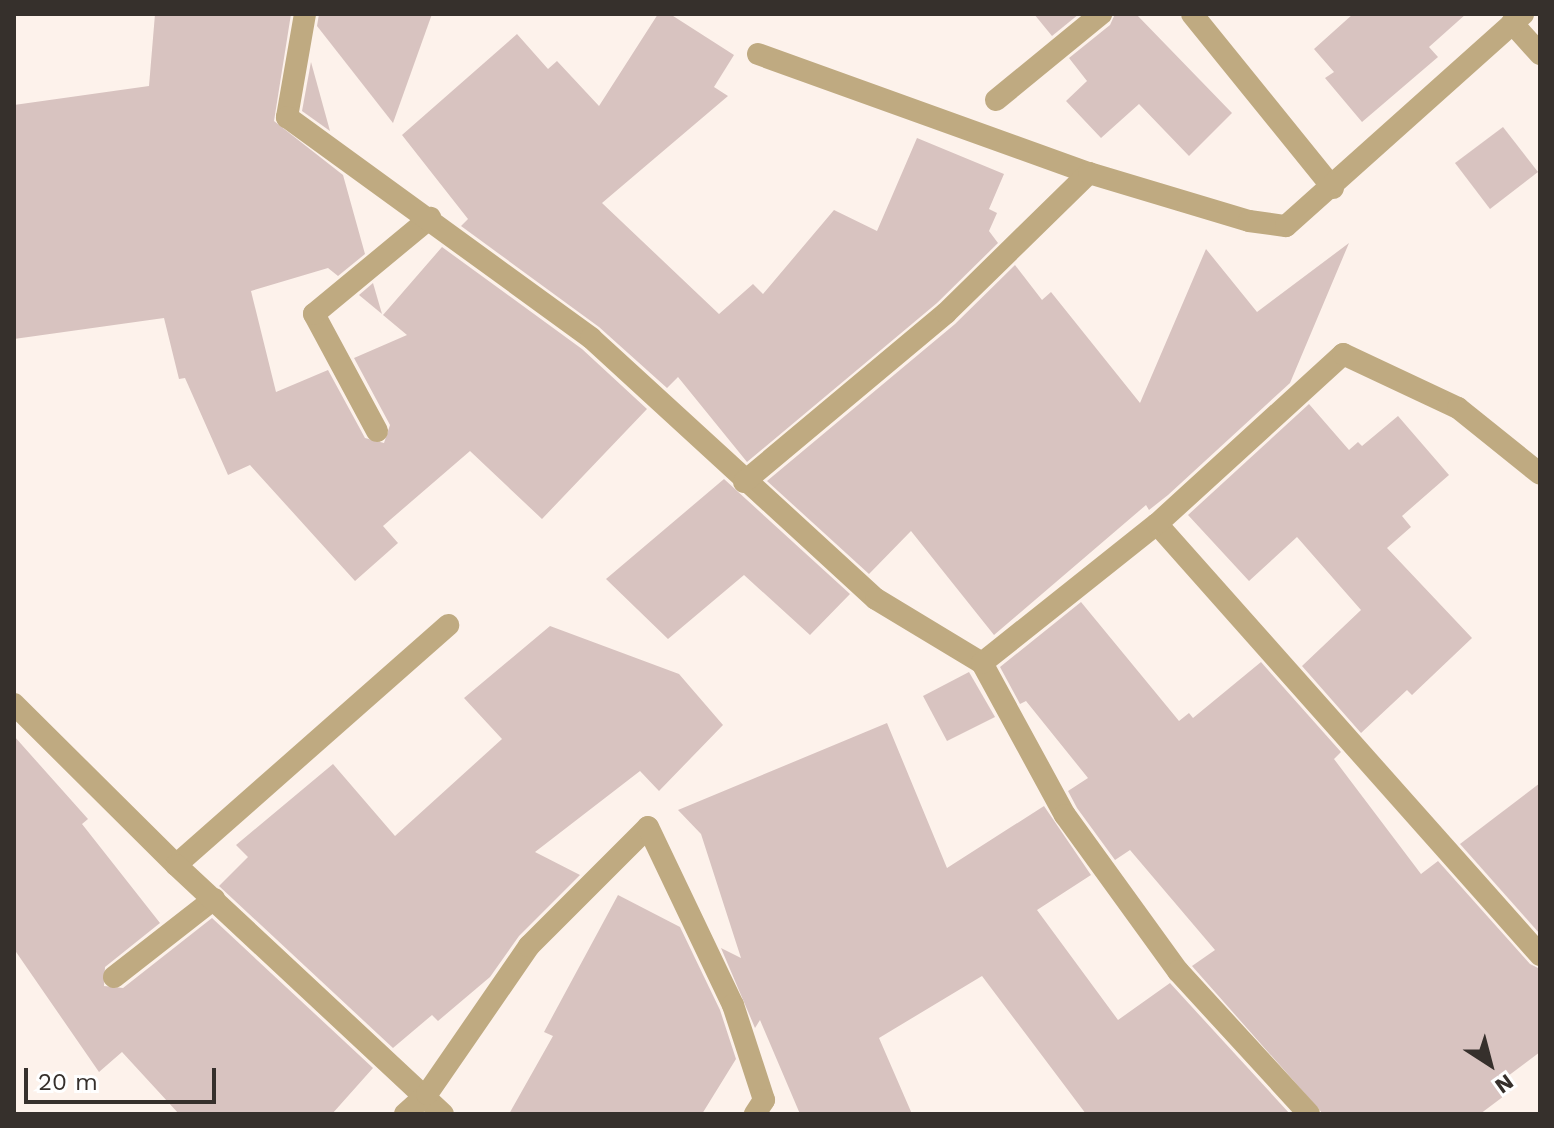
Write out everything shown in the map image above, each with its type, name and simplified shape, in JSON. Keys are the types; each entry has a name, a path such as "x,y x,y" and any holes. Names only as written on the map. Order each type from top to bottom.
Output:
{"street":[{"path":"305,14 287,117 591,338 744,482 876,599 982,663 1065,815 1178,971 1309,1114"},
{"path":"996,100 1101,14"},
{"path":"1192,14 1333,188"},
{"path":"758,54 1089,173 1249,221 1286,226 1333,188 1517,19 1540,54"},
{"path":"744,482 946,313 1089,173"},
{"path":"377,431 314,314 430,218"},
{"path":"982,663 1157,524 1343,354 1458,408 1540,474"},
{"path":"1157,524 1540,955"},
{"path":"176,865 448,625"},
{"path":"14,704 176,865 427,1094 443,1114"},
{"path":"405,1114 427,1094 529,946 648,827 733,1005 764,1100 755,1114"},
{"path":"114,977 214,899"}],"building":[{"path":"155,14 291,14 274,121 343,175 365,254 338,276 328,268 251,291 276,392 328,370 365,438 384,443 390,425 354,358 407,335 383,315 442,247 582,349 647,409 542,519 470,451 383,526 398,543 355,581 250,465 228,475 185,378 179,379 164,318 14,339 14,105 149,86"},
{"path":"319,14 432,14 393,123 317,26"},
{"path":"658,14 670,14 734,55 714,87 728,96 602,203 719,314 753,284 763,294 834,210 877,231 917,138 1004,174 989,209 997,213 989,231 998,243 937,303 747,462 678,377 667,388 599,327 461,226 468,219 402,135 517,34 548,69 557,61 599,106"},
{"path":"1034,14 1079,14 1052,36"},
{"path":"1115,14 1136,14 1232,113 1189,156 1139,104 1101,138 1066,101 1087,81 1069,58 1110,25"},
{"path":"1353,14 1466,14 1429,47 1438,57 1362,122 1325,78 1334,72 1314,49"},
{"path":"311,62 330,131 302,111"},
{"path":"1503,127 1538,172 1490,209 1455,163"},
{"path":"1349,243 1290,383 1168,495 1149,510 1146,505 994,635 911,531 869,574 767,481 955,324 1015,265 1042,300 1051,292 1140,403 1206,249 1257,312"},
{"path":"373,283 382,314 359,295"},
{"path":"1309,404 1349,450 1358,442 1362,446 1398,416 1449,475 1402,516 1411,527 1387,548 1472,638 1412,695 1407,690 1361,733 1302,666 1361,610 1297,537 1249,581 1188,515"},
{"path":"724,479 850,594 810,635 744,575 668,639 606,579"},
{"path":"1081,602 1179,721 1189,713 1193,718 1261,662 1341,752 1334,759 1421,874 1438,861 1530,964 1540,969 1540,1052 1508,1076 1516,1087 1480,1114 1323,1114 1192,966 1215,950 1130,850 1115,860 1077,808 1068,791 1088,778 1026,701 1020,704 1000,667"},
{"path":"550,626 679,674 723,725 659,791 640,771 535,852 580,875 519,936 490,977 438,1021 432,1015 393,1048 219,886 248,857 236,845 333,764 395,836 502,739 464,698"},
{"path":"969,672 995,717 947,741 923,696"},
{"path":"887,723 947,868 1044,806 1091,875 1037,910 1118,1020 1170,983 1290,1114 1086,1114 982,976 879,1038 912,1114 800,1114 760,1020 755,1028 721,948 741,958 701,834 678,810"},
{"path":"14,736 88,819 82,824 160,923 105,967 104,986 123,988 212,918 373,1068 332,1114 179,1114 122,1052 99,1072 14,949"},
{"path":"1540,783 1540,934 1460,844"},
{"path":"618,895 680,927 720,1010 736,1059 702,1114 509,1114 553,1036 544,1032"}]}
